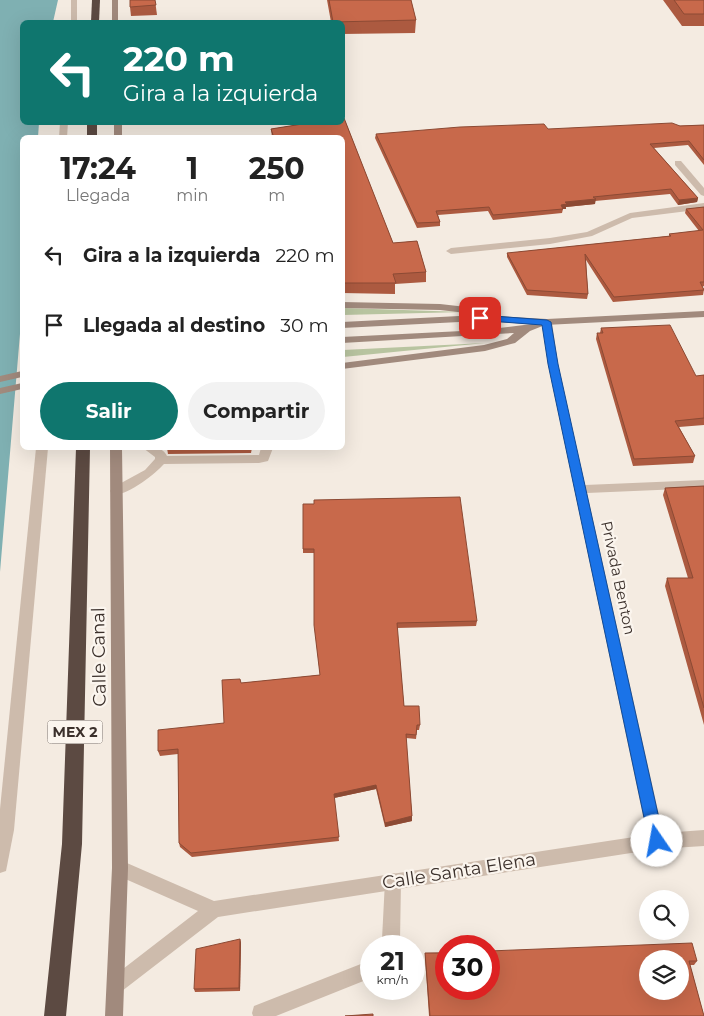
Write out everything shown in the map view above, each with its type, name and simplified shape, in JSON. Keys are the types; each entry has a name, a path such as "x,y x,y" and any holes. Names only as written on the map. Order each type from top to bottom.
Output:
{"highway":[{"path":"95,20 96,0"},
{"path":"104,0 105,15"},
{"name":"MEX 2","path":"55,1016 72,844 83,450"}],"main road":[{"path":"115,20 116,0"},
{"path":"345,305 440,307 483,312 523,324"},
{"path":"345,340 547,322 704,314"},
{"path":"345,324 480,318 523,324"},
{"path":"345,366 485,348 511,341 523,324"},
{"path":"0,379 20,374"},
{"path":"0,391 20,386"},
{"name":"Calle Canal","path":"114,1016 120,868 116,450"}],"street":[{"path":"73,20 74,0"},
{"path":"678,163 704,193"},
{"path":"451,251 550,241 589,234 630,216 704,206"},
{"name":"Privada Benton","path":"547,322 553,364 582,489 657,841"},
{"path":"0,865 7,820 42,450"},
{"path":"116,491 149,473 162,454 259,459 264,458 267,450"},
{"path":"582,489 704,484"},
{"name":"Calle Santa Elena","path":"116,985 214,908 657,841 704,838"},
{"path":"120,868 214,908"},
{"path":"391,935 393,881"},
{"path":"261,1013 360,973"}],"green space":[{"path":"345,308 464,312 345,315"},
{"path":"485,343 345,357 345,350"}],"water":[{"path":"0,0 58,0 53,20 20,20 20,125 39,125 38,135 20,135 20,334 0,572"}],"building":[{"path":"130,0 155,0 156,5 130,7"},
{"path":"329,0 411,0 416,20 345,22 345,20 333,20"},
{"path":"674,0 704,0 704,14 684,14"},
{"path":"345,121 393,243 417,241 426,272 393,274 396,283 345,283 345,135 273,135 271,129 296,125 345,125"},
{"path":"672,123 680,126 704,125 704,160 689,141 650,144 698,198 679,200 671,189 593,197 596,199 565,202 567,204 561,205 563,209 493,215 489,207 436,211 440,222 417,223 376,134 460,127 544,124 548,129"},
{"path":"704,207 704,282 700,282 704,290 614,297 585,254 588,294 527,290 507,253 671,236 669,234 703,230 686,209"},
{"path":"670,325 696,376 704,375 704,418 675,421 695,456 634,459 597,333 603,333 601,328"},
{"path":"704,486 704,708 667,578 693,578 665,488"},
{"path":"460,497 477,621 397,623 404,706 419,706 420,725 417,725 416,735 406,734 412,816 385,823 376,785 334,794 339,837 191,853 179,843 178,749 158,751 158,730 224,723 222,680 240,679 241,683 320,675 314,625 314,549 303,549 303,504 314,504 314,500"},
{"path":"240,939 239,988 194,989 196,949"},
{"path":"692,943 697,961 689,961 704,1016 430,1016 425,953 435,953 435,1000 500,1000 500,951"},
{"path":"373,1014 373,1016 345,1016"}],"route":[{"path":"480,318 547,322 553,364 582,489 657,841"}]}
